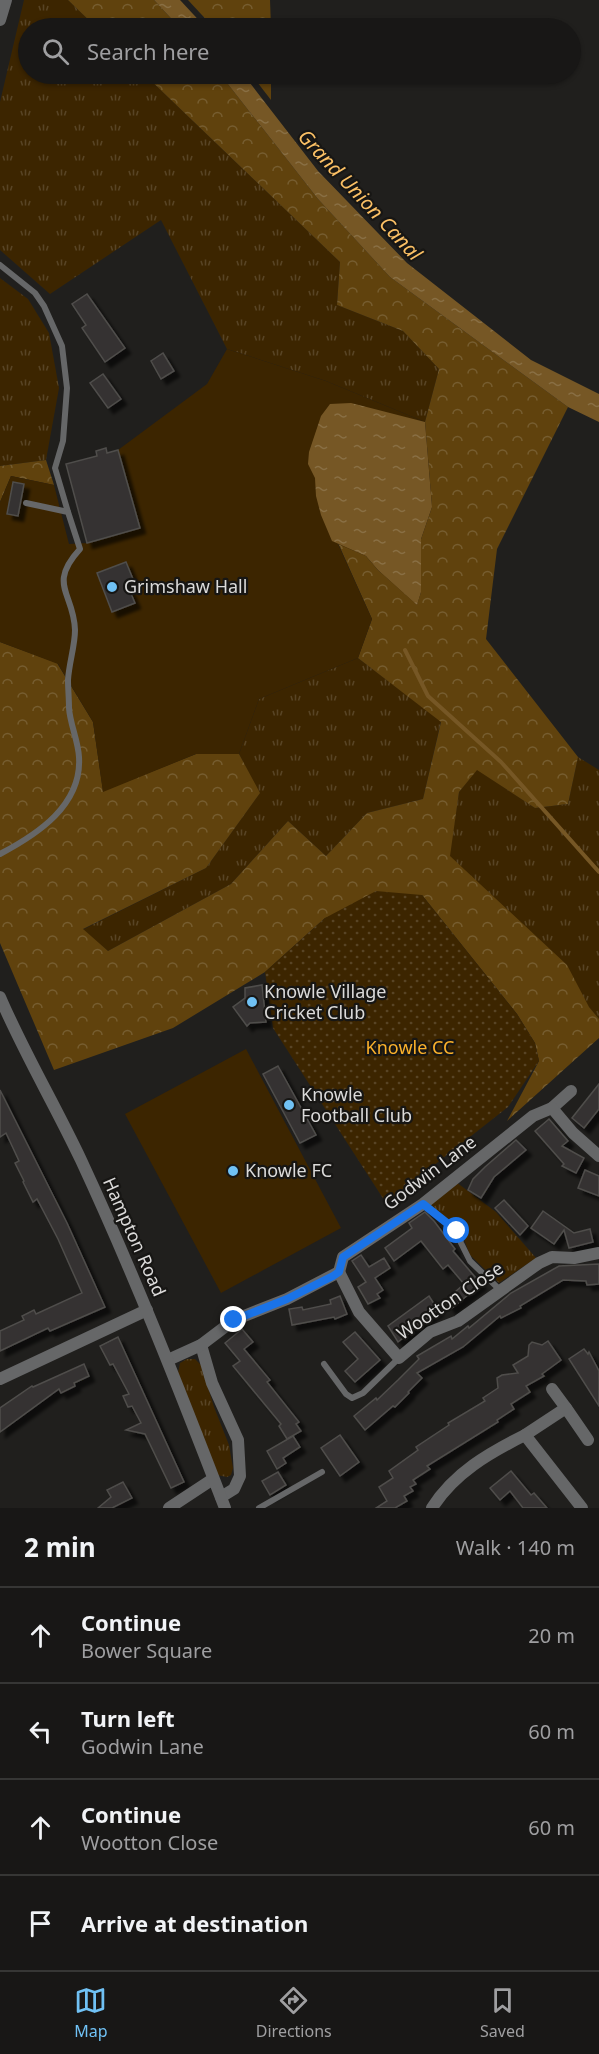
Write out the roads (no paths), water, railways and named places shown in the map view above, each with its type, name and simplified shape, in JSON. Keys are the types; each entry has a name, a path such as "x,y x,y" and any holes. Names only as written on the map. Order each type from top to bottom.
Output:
{"street":[{"path":"0,20 6,0"},
{"name":"Hampton Road","path":"0,998 80,1159 147,1310 223,1502 234,1489 240,1476 238,1440 212,1383 201,1345"},
{"name":"Godwin Lane","path":"339,1272 343,1257 423,1204 533,1116 552,1108 572,1091"},
{"path":"552,1108 599,1156"},
{"name":"Wootton Close","path":"339,1272 359,1312 399,1358 430,1332 458,1320 539,1263 552,1257 574,1258 599,1253"},
{"path":"168,1360 201,1345 234,1320 287,1299 339,1272"},
{"path":"0,1379 147,1310"},
{"path":"552,1389 588,1440"},
{"path":"432,1508 453,1482 469,1467 566,1408"},
{"path":"525,1435 582,1508"},
{"path":"168,1508 213,1479"}],"lane":[{"path":"0,266 35,294 44,306 62,346 67,388 63,441 55,468 80,549 64,572 64,593 69,603 75,629 68,681 70,716 79,756 78,778 73,792 62,809 29,839 0,854"},
{"path":"26,503 68,512"},
{"path":"423,1204 457,1231 470,1261 500,1290"},
{"path":"324,1364 346,1394 352,1398 363,1392 399,1358"},
{"path":"259,1508 322,1472"}],"water":[{"path":"154,0 180,0 197,18 171,18"},
{"path":"228,84 251,84 318,171 407,263 531,360 599,394 599,422 568,407 390,277 318,199"},
{"path":"351,403 425,422 432,507 421,539 421,592 417,605 366,556 332,541 321,515 316,496 315,478 308,464 309,452 321,416 330,404"}],"waterway":[{"path":"405,650 428,696 501,762 599,872"}],"place":[{"name":"Grimshaw Hall","path":"112,587"},
{"name":"Knowle Village Cricket Club","path":"252,1002"},
{"name":"Knowle Football Club","path":"289,1105"},
{"name":"Knowle FC","path":"233,1171"}],"water label":[{"name":"Grand Union Canal","path":"360,195"}],"park label":[{"name":"Knowle CC","path":"410,1048"}]}
